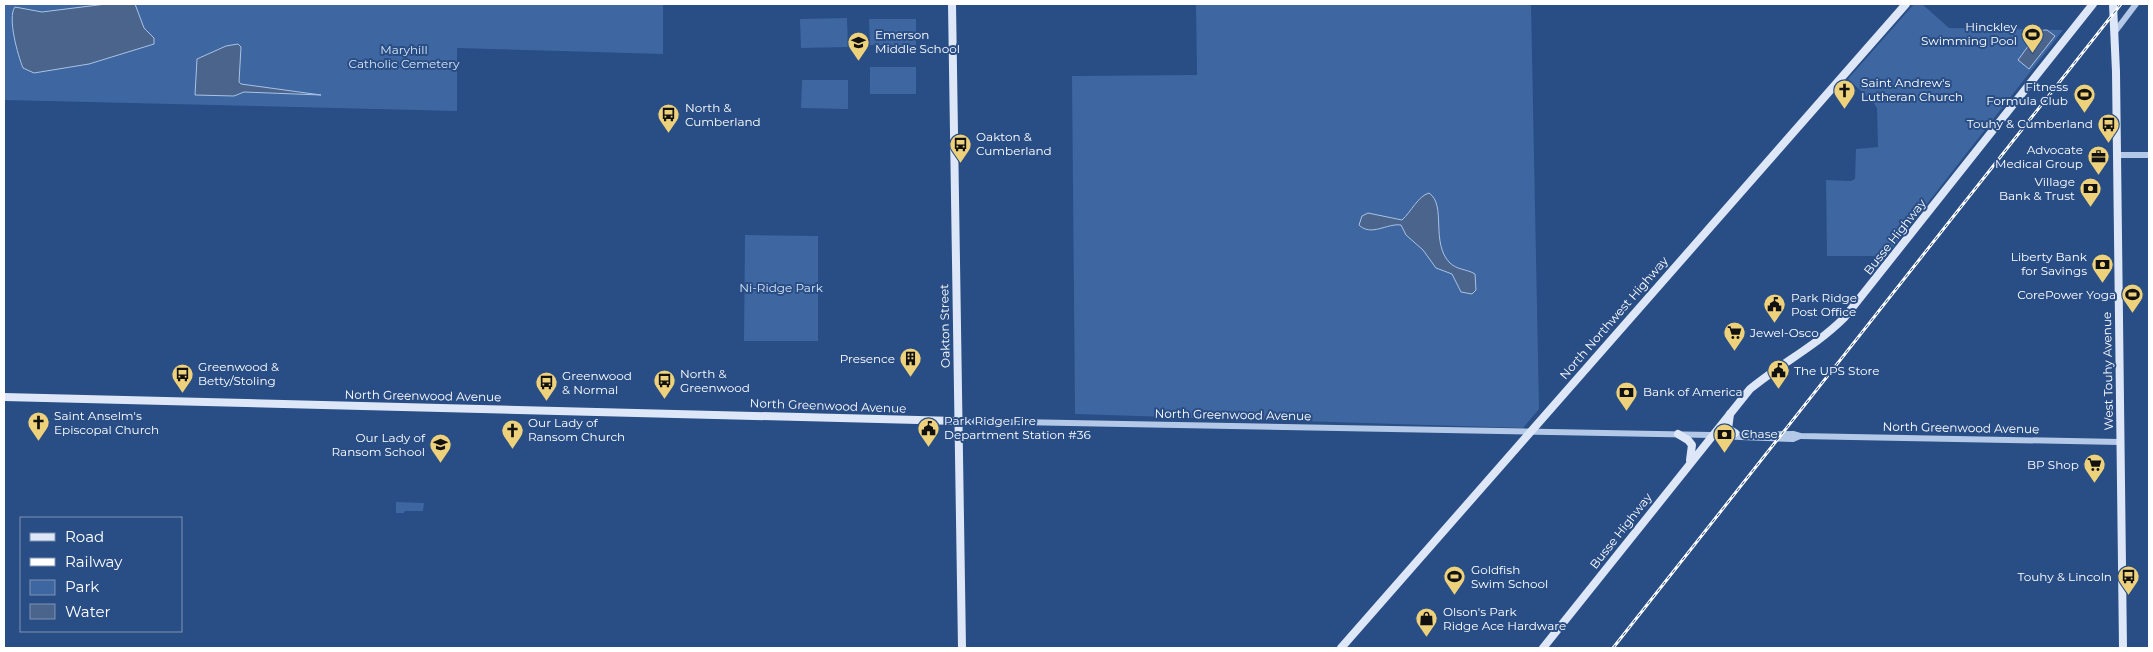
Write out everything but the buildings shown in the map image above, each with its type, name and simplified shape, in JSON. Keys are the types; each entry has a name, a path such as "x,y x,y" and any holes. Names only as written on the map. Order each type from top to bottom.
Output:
{"main road":[{"name":"Oakton Street","path":"952,4 962,648"},
{"name":"North Northwest Highway","path":"1342,648 1906,4"},
{"name":"Busse Highway","path":"1543,648 1730,411 1750,389 1768,374 1822,338 1844,318 2093,4"},
{"name":"West Touhy Avenue","path":"2113,4 2117,155 2123,648"},
{"name":"North Greenwood Avenue","path":"4,397 957,421"},
{"path":"1730,411 1728,426 1730,431 1735,433"},
{"path":"1678,434 1692,445 1690,462"}],"street":[{"path":"2114,33 2136,4"},
{"path":"2117,155 2149,155"},
{"name":"North Greenwood Avenue","path":"957,421 1711,435 1735,433 1793,434 1800,436 2120,442"},
{"name":"North Greenwood Avenue","path":"1711,435 1721,438 1794,439 1800,436"}],"green space":[{"name":"Maryhill Catholic Cemetery","path":"4,4 663,4 663,54 457,48 457,111 4,100"},
{"path":"1196,4 1531,4 1539,409 1523,428 1075,414 1072,76 1197,75"},
{"path":"1914,4 1922,4 1949,28 2063,30 1884,259 1880,256 1827,256 1826,180 1851,181 1855,179 1856,149 1878,147 1877,108 1848,79"},
{"path":"847,18 848,47 801,48 800,19"},
{"path":"869,19 916,19 916,45 870,45"},
{"path":"870,67 916,67 916,94 870,94"},
{"path":"802,80 848,80 848,109 801,108"},
{"name":"Ni-Ridge Park","path":"745,235 818,236 818,341 744,341"},
{"path":"396,502 424,503 423,511 396,513"}],"water":[{"path":"106,4 135,4 144,28 154,38 154,44 89,64 34,73 23,68 13,28 12,19 15,7 42,12"},
{"name":"Hinckley Swimming Pool","path":"2047,30 2055,36 2029,69 2018,60 2029,45 2028,31"},
{"path":"238,44 241,47 239,82 241,84 321,95 244,92 234,96 195,95 197,59 226,46"},
{"path":"1429,193 1437,206 1439,235 1444,255 1453,265 1475,274 1476,290 1472,294 1461,292 1452,274 1436,268 1423,250 1406,235 1401,225 1369,230 1359,225 1362,216 1368,213 1402,220 1418,201"}],"railway":[{"path":"1613,648 2121,4"}],"place":[{"name":"Hinckley Swimming Pool","path":"2033,53"},
{"name":"Emerson Middle School","path":"859,61"},
{"name":"Saint Andrew's Lutheran Church","path":"1845,109"},
{"name":"Fitness Formula Club","path":"2084,113"},
{"name":"North & Cumberland","path":"669,134"},
{"name":"Touhy & Cumberland","path":"2109,143"},
{"name":"Oakton & Cumberland","path":"960,163"},
{"name":"Advocate Medical Group","path":"2099,176"},
{"name":"Village Bank & Trust","path":"2091,208"},
{"name":"Liberty Bank for Savings","path":"2103,283"},
{"name":"CorePower Yoga","path":"2132,314"},
{"name":"Park Ridge Post Office","path":"1775,324"},
{"name":"Jewel-Osco","path":"1734,352"},
{"name":"Presence","path":"911,378"},
{"name":"The UPS Store","path":"1778,390"},
{"name":"Greenwood & Betty/Stoling","path":"182,393"},
{"name":"North & Greenwood","path":"664,400"},
{"name":"Greenwood & Normal","path":"546,402"},
{"name":"Bank of America","path":"1627,411"},
{"name":"Saint Anselm's Episcopal Church","path":"38,442"},
{"name":"Park Ridge Fire Department Station #36","path":"928,447"},
{"name":"Our Lady of Ransom Church","path":"512,449"},
{"name":"Chase","path":"1725,453"},
{"name":"Our Lady of Ransom School","path":"441,464"},
{"name":"BP Shop","path":"2095,484"},
{"name":"Goldfish Swim School","path":"1455,596"},
{"name":"Touhy & Lincoln","path":"2128,596"},
{"name":"Olson's Park Ridge Ace Hardware","path":"1427,638"}]}
